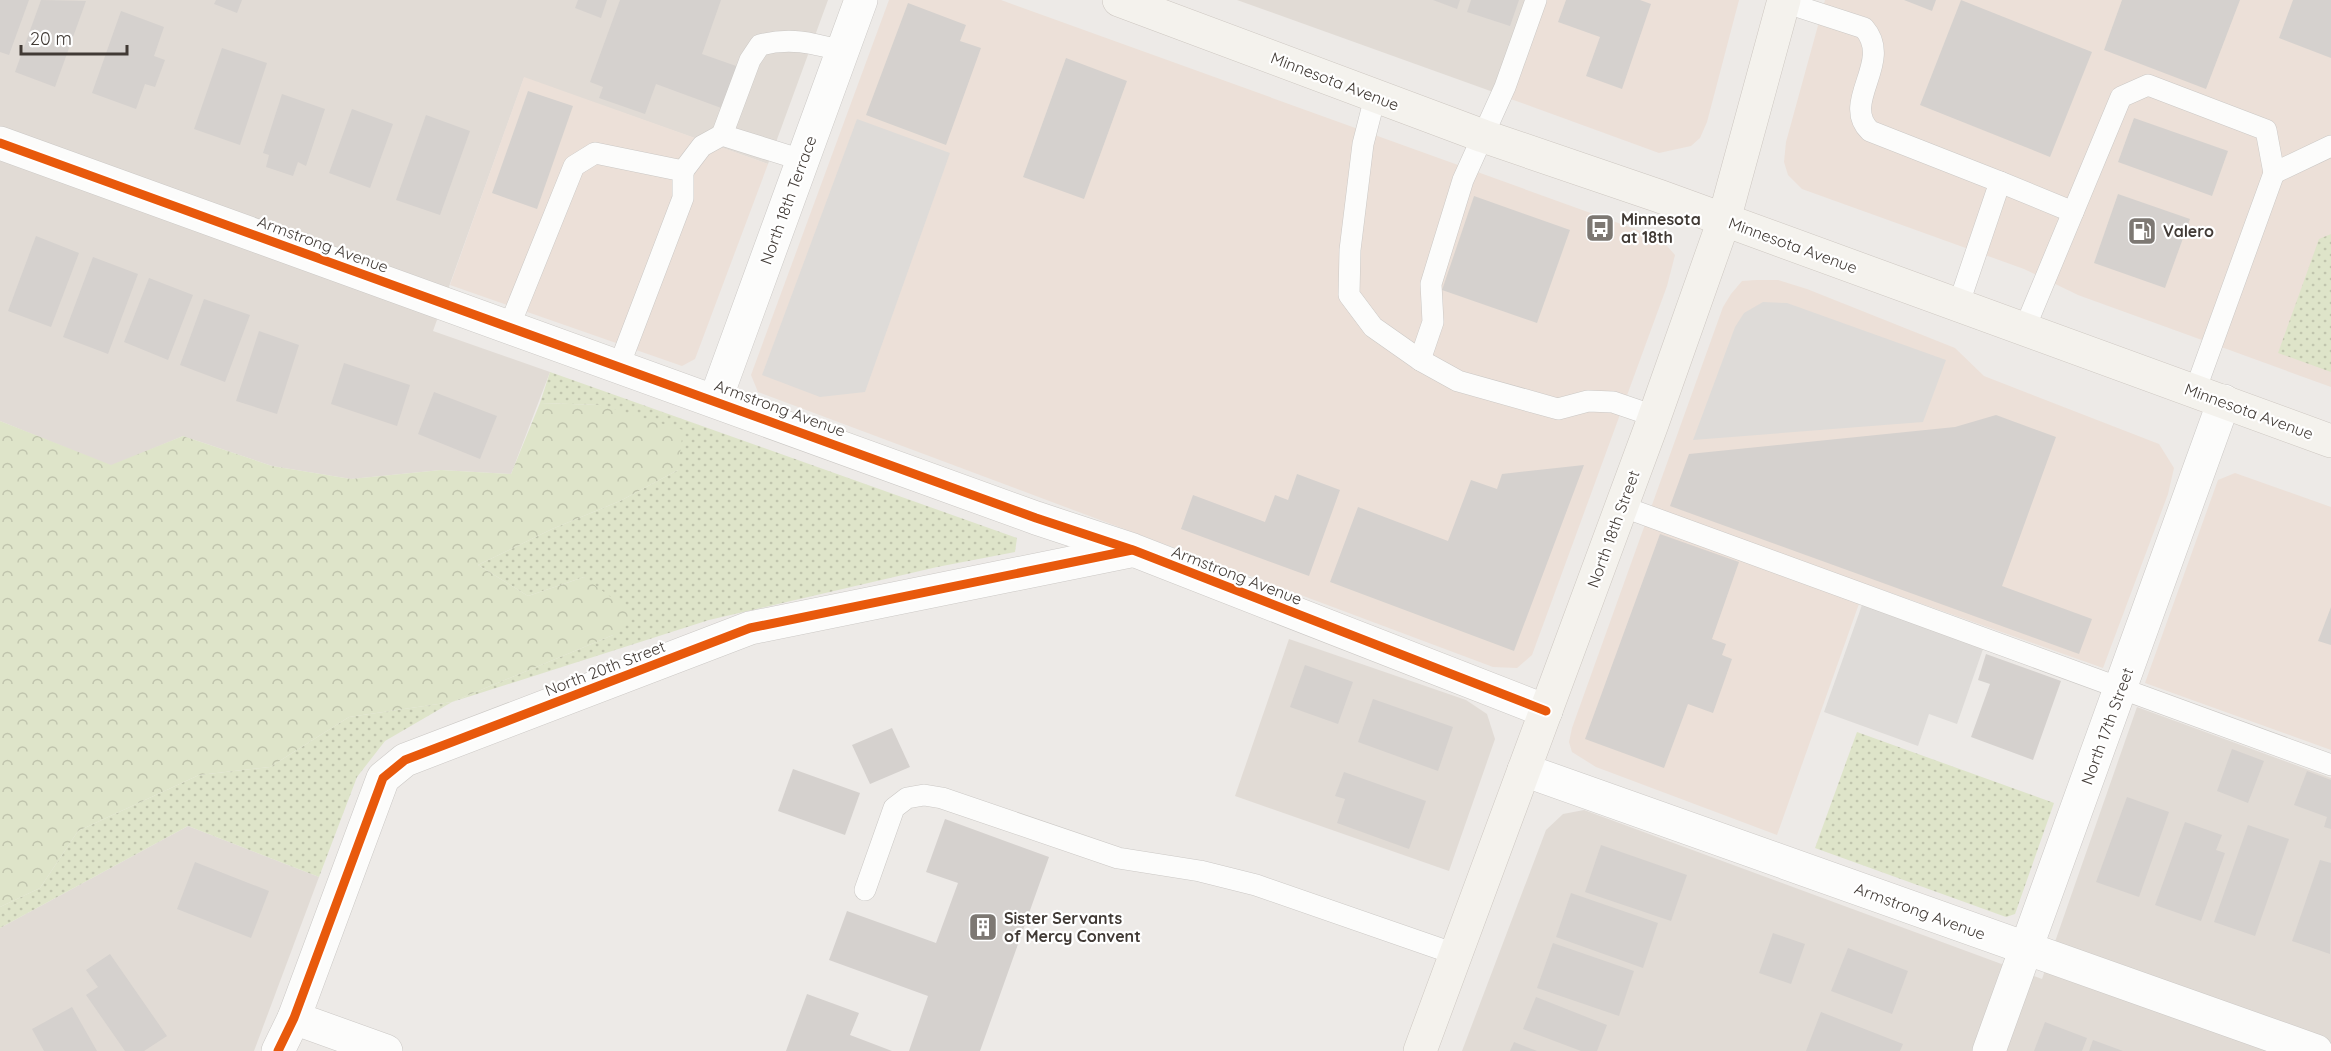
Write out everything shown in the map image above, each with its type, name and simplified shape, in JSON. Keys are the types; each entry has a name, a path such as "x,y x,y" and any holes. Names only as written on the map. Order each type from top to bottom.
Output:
{"main road":[{"name":"Minnesota Avenue","path":"1119,0 1375,97 1724,220 2331,441"},
{"name":"North 18th Street","path":"1420,1051 1622,506 1724,220 1784,1"}],"street":[{"name":"North 18th Terrace","path":"715,400 861,0"},
{"name":"Armstrong Avenue","path":"0,143 1036,518 1133,550 1546,711"},
{"name":"North 17th Street","path":"1989,1051 2120,689 2210,396"},
{"name":"North 20th Street","path":"278,1051 294,1018 383,778 405,760 750,628 1133,550"},
{"name":"Armstrong Avenue","path":"1524,770 2316,1051"},
{"path":"294,1018 386,1051"}],"lane":[{"path":"1420,360 1433,322 1431,284 1463,180 1505,87 1536,0"},
{"path":"1784,1 1864,28 1872,38 1874,52 1859,114 1863,124 1870,131 2073,212"},
{"path":"619,366 683,198 683,171 702,146 722,135 750,60 759,45 777,40 803,41 842,51"},
{"path":"2024,330 2121,97 2148,85 2266,130 2274,173 2210,396"},
{"path":"1375,97 1363,144 1350,250 1350,295 1373,327 1420,360 1458,381 1558,409 1588,401 1613,402 1654,416"},
{"path":"722,135 802,160"},
{"path":"2274,173 2331,146"},
{"path":"509,327 574,166 595,153 683,171"},
{"path":"1958,306 2000,182"},
{"path":"1622,506 2331,765"},
{"path":"865,890 894,808 907,798 924,795 942,798 1118,858 1200,871 1256,885 1455,954"}],"shaded area":[{"path":"0,0 828,0 768,164 524,78 433,331 550,372 511,474 441,470 351,479 272,466 183,436 111,466 0,421"},
{"path":"889,0 1001,0 1660,238 1675,255 1667,286 1532,655 1517,668 1493,667 758,392 751,375"},
{"path":"1237,0 1529,0 1496,93"},
{"path":"1544,0 1739,0 1707,122 1700,138 1691,146 1659,153 1508,98"},
{"path":"1825,0 2331,0 2331,387 2078,295 2024,269 1802,189 1788,175 1784,162 1786,142"},
{"path":"524,77 768,164 695,359 682,366 450,285"},
{"path":"857,119 950,153 865,392 820,397 762,375"},
{"path":"1778,280 1807,289 1955,348 1984,376 2159,444 2174,468 2168,494 2103,668 1866,584 1777,835 1596,767 1572,752 1569,742 1572,728 1723,307 1742,281"},
{"path":"1763,302 1787,303 1946,360 1923,422 1693,440 1735,327 1744,313"},
{"path":"2235,473 2331,507 2331,750 2145,683 2218,480"},
{"path":"1862,605 1983,649 1957,724 1929,714 1918,746 1824,712"},
{"path":"1289,639 1466,700 1487,714 1495,739 1449,871 1235,796"},
{"path":"2137,707 2331,778 2331,1051 1462,1051 1546,830 1563,814 1584,810 2042,979"},
{"path":"188,826 319,877 254,1051 0,1051 0,928"}],"green space":[{"path":"2331,234 2331,372 2278,353 2319,239"},
{"path":"550,372 1017,538 1015,552 937,567 709,620 452,702 613,635 584,577 528,596 478,565 552,529 620,501 678,470 600,405 540,403"},
{"path":"540,403 600,405 683,430 678,470 620,501 552,529 478,565 528,596 584,577 632,613 613,635 452,702 349,717 270,767 199,775 78,831 40,888 0,907 0,421 111,465 183,436 272,466 351,479 441,470 511,474"},
{"path":"452,702 385,741 357,777 319,877 188,826 0,928 0,907 40,888 78,831 199,775 270,767 349,717"},
{"path":"1857,732 2054,803 2015,914 2006,917 1815,848"}],"building":[{"path":"0,0 29,0 9,55 0,52"},
{"path":"41,0 86,1 55,87 15,72"},
{"path":"216,0 242,0 237,13 214,4"},
{"path":"578,0 607,0 601,18 575,8"},
{"path":"620,0 721,0 702,54 739,67 724,109 656,84 645,114 599,98 603,87 590,82"},
{"path":"1433,0 1460,0 1457,9"},
{"path":"1471,0 1519,0 1510,26 1467,12"},
{"path":"1566,0 1640,0 1651,4 1622,89 1586,76 1600,37 1558,22"},
{"path":"1904,0 1936,0 1932,11"},
{"path":"1961,0 2092,52 2050,157 1920,105"},
{"path":"2122,0 2240,0 2206,89 2104,50"},
{"path":"2293,0 2331,0 2331,58 2279,38"},
{"path":"908,3 966,25 960,41 981,48 946,145 866,115"},
{"path":"121,11 164,27 154,56 165,60 155,87 145,84 136,109 92,93"},
{"path":"222,48 267,63 240,145 194,129"},
{"path":"1066,58 1127,81 1084,199 1023,177"},
{"path":"528,91 573,106 537,209 492,193"},
{"path":"282,94 325,109 306,166 298,162 293,176 266,167 269,155 263,153"},
{"path":"352,109 393,124 370,188 329,173"},
{"path":"426,115 470,131 440,215 396,200"},
{"path":"2134,118 2228,151 2212,196 2118,162"},
{"path":"2118,194 2190,219 2165,288 2094,263"},
{"path":"1474,196 1570,230 1537,323 1442,290"},
{"path":"36,236 79,253 51,327 8,311"},
{"path":"93,257 138,274 108,354 63,337"},
{"path":"149,278 193,295 168,360 124,342"},
{"path":"204,299 250,315 225,382 180,365"},
{"path":"259,331 299,345 277,414 236,401"},
{"path":"344,363 410,385 397,426 331,404"},
{"path":"434,392 497,416 480,459 418,434"},
{"path":"1996,415 2056,437 2002,586 2092,619 2079,654 1670,506 1689,454 1955,427"},
{"path":"1584,465 1514,651 1330,582 1358,507 1448,541 1471,480 1497,489 1502,474"},
{"path":"1297,474 1340,490 1309,576 1181,529 1193,495 1265,522 1275,495 1288,500"},
{"path":"1660,534 1739,562 1712,639 1726,644 1722,655 1732,659 1713,713 1688,704 1664,768 1585,739"},
{"path":"2331,607 2331,645 2318,641"},
{"path":"1986,654 2061,681 2033,760 1971,737 1990,684 1978,680"},
{"path":"1305,665 1353,682 1338,724 1290,707"},
{"path":"1373,699 1453,727 1438,771 1358,742"},
{"path":"892,728 910,767 870,784 852,745"},
{"path":"2232,749 2264,761 2248,803 2217,791"},
{"path":"793,769 860,793 845,835 778,811"},
{"path":"2307,771 2331,780 2331,829 2324,827 2327,817 2294,805"},
{"path":"1344,772 1426,801 1409,849 1337,823 1345,799 1335,796"},
{"path":"2127,797 2169,812 2139,897 2096,882"},
{"name":"Sister Servants of Mercy Convent","path":"945,819 1049,857 980,1051 909,1051 928,996 829,960 847,911 936,943 958,883 926,872"},
{"path":"2185,822 2222,835 2216,850 2225,853 2201,921 2155,905"},
{"path":"2248,825 2289,839 2255,936 2214,922"},
{"path":"1601,845 1687,875 1671,921 1585,892"},
{"path":"2320,860 2331,863 2330,954 2292,941"},
{"path":"195,862 269,891 251,938 177,909"},
{"path":"1571,893 1658,923 1643,968 1556,937"},
{"path":"1773,933 1805,944 1791,984 1759,973"},
{"path":"1553,943 1634,971 1619,1016 1537,988"},
{"path":"1848,948 1908,971 1892,1014 1831,991"},
{"path":"110,954 167,1036 144,1051 125,1051 86,995 98,987 86,970"},
{"path":"807,994 859,1013 850,1035 892,1051 786,1051"},
{"path":"1536,997 1607,1025 1597,1051 1581,1051 1523,1029"},
{"path":"72,1007 97,1051 44,1051 32,1029"},
{"path":"1821,1012 1903,1044 1900,1051 1806,1051"},
{"path":"2045,1022 2087,1038 2082,1051 2034,1051"},
{"path":"2093,1040 2123,1051 2089,1051"},
{"path":"1514,1042 1537,1051 1510,1051"}],"cycle path":[{"path":"0,143 1036,518 1133,550 1546,711"},
{"path":"278,1051 294,1018 383,778 405,760 750,628 1132,550"}],"place":[{"name":"Minnesota at 18th","path":"1600,228"},
{"name":"Valero","path":"2142,231"},
{"name":"Sister Servants of Mercy Convent","path":"983,927"}]}
